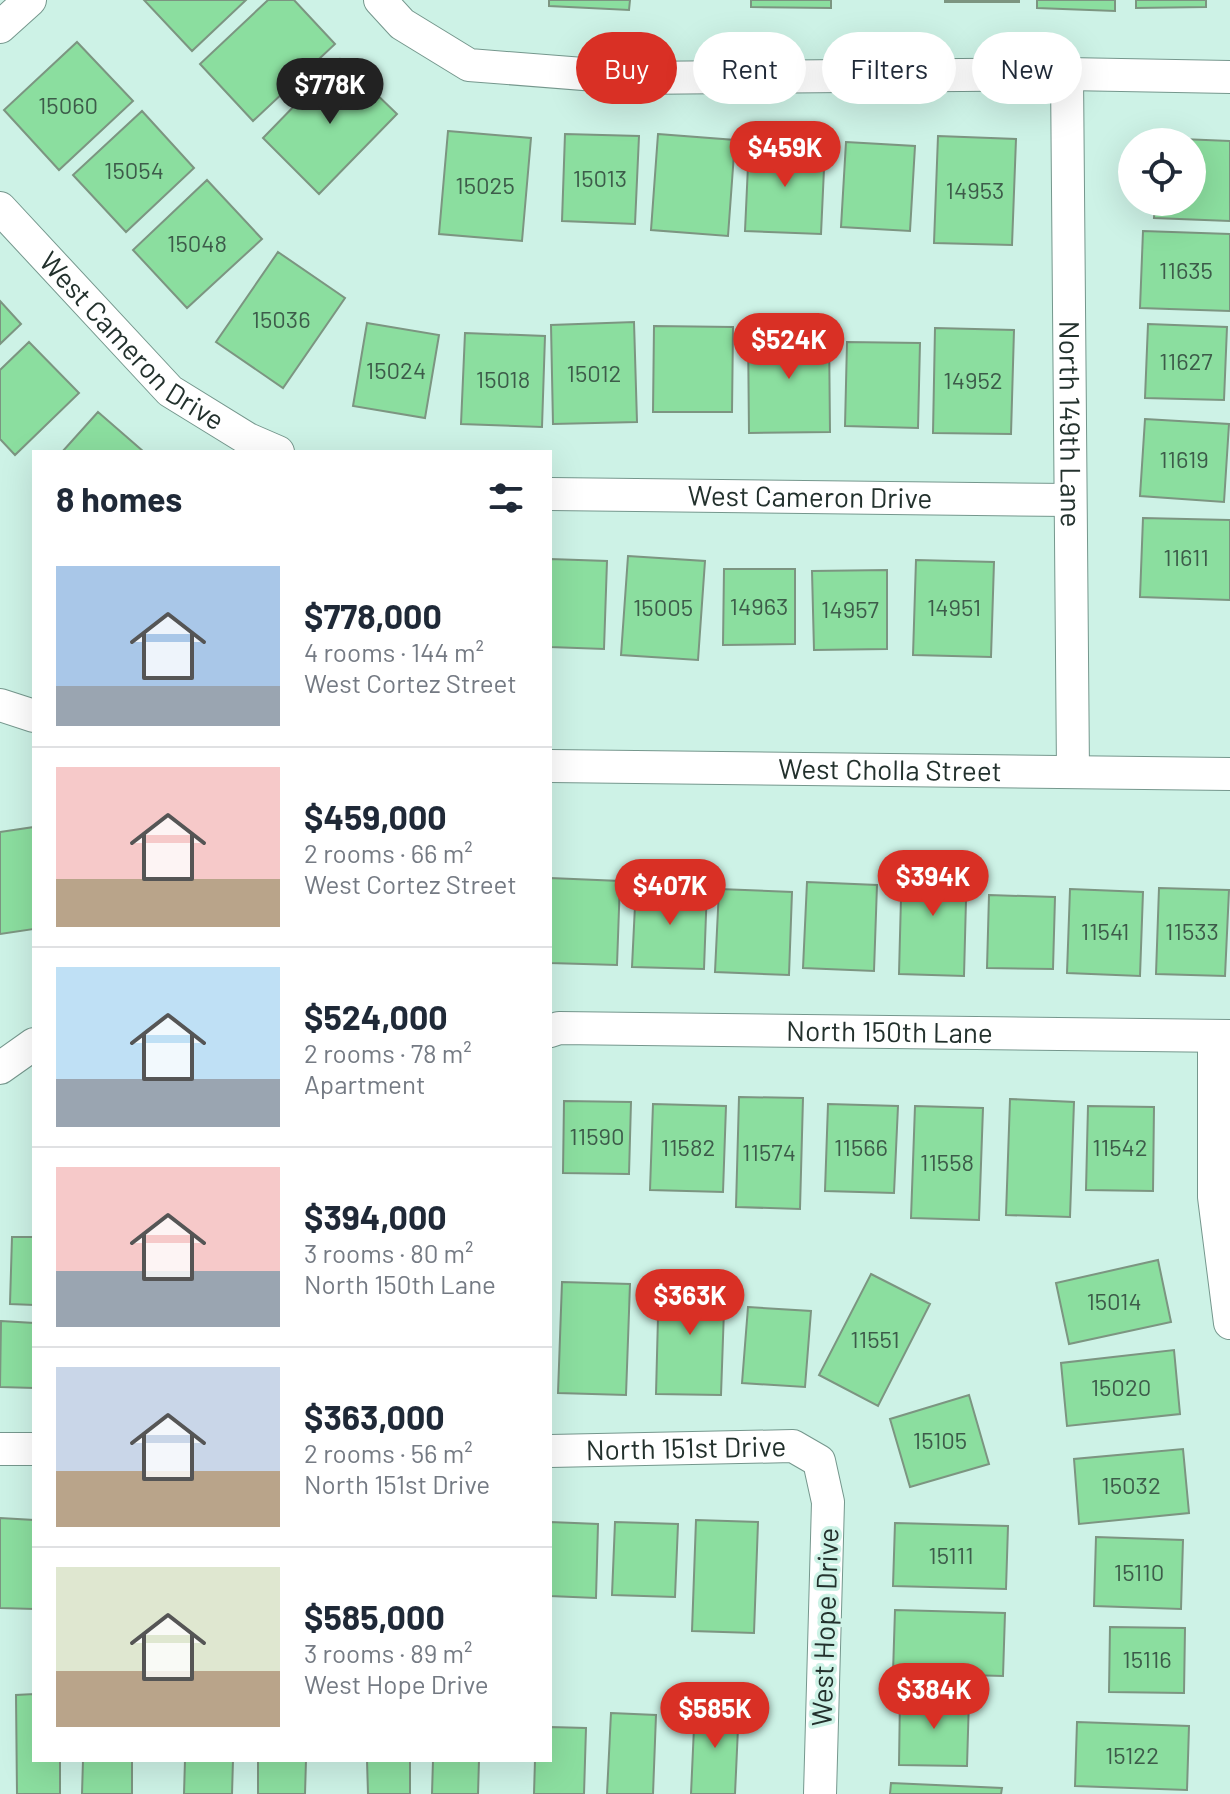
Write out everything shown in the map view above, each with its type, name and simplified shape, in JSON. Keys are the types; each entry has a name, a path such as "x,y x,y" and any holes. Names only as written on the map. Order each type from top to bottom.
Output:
{"street":[{"path":"0,27 30,0"},
{"path":"380,0 402,24 469,65 634,78 972,75"},
{"path":"1082,74 1230,77"},
{"name":"North 149th Lane","path":"1067,104 1073,772"},
{"name":"West Cameron Drive","path":"0,208 170,391 248,439 273,450"},
{"name":"West Cameron Drive","path":"552,494 1069,500"},
{"path":"0,705 32,715"},
{"name":"West Cholla Street","path":"552,766 1230,774"},
{"name":"North 150th Lane","path":"552,1030 591,1028 1222,1036"},
{"path":"1222,1036 1214,1197 1230,1323"},
{"path":"0,1068 32,1045"},
{"name":"North 151st Drive","path":"552,1451 793,1446 819,1461"},
{"path":"0,1449 32,1449"},
{"name":"West Hope Drive","path":"819,1461 828,1502 820,1794"}],"building":[{"path":"144,0 246,0 192,51"},
{"path":"268,0 294,0 335,44 253,121 200,64"},
{"path":"549,0 630,0 629,10 549,6"},
{"path":"751,0 831,0 831,8 751,7"},
{"path":"1019,0 1019,2 945,2"},
{"path":"1037,0 1115,0 1115,11 1037,8"},
{"path":"1136,0 1206,0 1206,7 1136,8"},
{"path":"77,42 133,101 59,170 4,110"},
{"path":"340,59 397,114 319,194 263,138"},
{"path":"142,111 194,168 126,232 73,175"},
{"path":"448,131 531,138 522,241 439,234"},
{"path":"565,134 639,136 635,224 562,221"},
{"path":"658,134 735,140 728,236 651,230"},
{"path":"938,136 1016,139 1012,245 934,243"},
{"path":"1206,140 1230,141 1230,221 1154,218 1206,216"},
{"path":"846,142 915,146 910,231 841,227"},
{"path":"749,144 825,147 821,234 745,231"},
{"path":"207,180 262,239 187,308 133,250"},
{"path":"1143,231 1230,234 1230,311 1140,308"},
{"path":"278,252 345,298 283,388 216,342"},
{"path":"0,301 21,324 0,344"},
{"path":"634,322 637,422 553,424 551,325"},
{"path":"367,323 439,335 425,418 353,406"},
{"path":"1148,324 1227,327 1224,400 1145,398"},
{"path":"654,326 733,327 732,412 653,412"},
{"path":"935,328 1014,330 1011,434 933,433"},
{"path":"829,329 830,432 749,433 748,330"},
{"path":"465,333 545,336 542,427 461,424"},
{"path":"29,342 79,393 15,455 0,439 0,370"},
{"path":"847,342 920,343 918,428 845,426"},
{"path":"98,412 142,450 64,450"},
{"path":"1145,419 1229,424 1224,502 1140,496"},
{"path":"1143,518 1230,520 1230,600 1140,597"},
{"path":"628,556 705,561 698,660 621,655"},
{"path":"552,559 607,561 604,649 552,647"},
{"path":"916,560 994,562 991,657 913,655"},
{"path":"724,569 795,569 795,644 723,645"},
{"path":"887,570 887,649 814,650 812,571"},
{"path":"32,827 32,929 0,934 0,832"},
{"path":"902,860 967,862 964,976 899,974"},
{"path":"552,878 620,881 617,965 552,963"},
{"path":"807,882 877,885 874,971 803,968"},
{"path":"636,885 707,887 704,969 632,967"},
{"path":"1159,888 1229,890 1225,976 1156,974"},
{"path":"719,889 792,892 789,975 715,972"},
{"path":"1070,889 1143,892 1140,976 1067,973"},
{"path":"989,895 1055,897 1053,969 987,968"},
{"path":"739,1097 803,1098 800,1209 736,1207"},
{"path":"1010,1099 1074,1102 1070,1217 1006,1215"},
{"path":"564,1101 631,1102 629,1174 563,1173"},
{"path":"653,1104 726,1106 723,1192 650,1190"},
{"path":"828,1104 898,1106 894,1193 825,1191"},
{"path":"915,1106 983,1108 979,1220 911,1218"},
{"path":"1088,1106 1154,1107 1153,1191 1086,1190"},
{"path":"12,1237 32,1237 32,1305 10,1304"},
{"path":"1158,1260 1171,1322 1069,1344 1056,1283"},
{"path":"871,1274 930,1304 878,1406 819,1375"},
{"path":"659,1279 725,1281 721,1395 656,1394"},
{"path":"562,1282 630,1284 626,1395 558,1393"},
{"path":"748,1307 811,1311 805,1387 742,1383"},
{"path":"1,1321 32,1323 32,1388 0,1387"},
{"path":"1174,1350 1180,1414 1067,1426 1061,1363"},
{"path":"969,1395 989,1464 910,1487 890,1419"},
{"path":"1183,1449 1189,1513 1079,1524 1074,1459"},
{"path":"0,1518 32,1520 32,1609 0,1608"},
{"path":"696,1520 758,1522 754,1633 692,1631"},
{"path":"552,1522 598,1524 596,1598 552,1596"},
{"path":"615,1522 678,1524 675,1597 612,1595"},
{"path":"895,1523 1008,1526 1006,1589 893,1586"},
{"path":"1096,1537 1183,1540 1181,1609 1094,1606"},
{"path":"895,1610 1005,1613 1003,1676 893,1673"},
{"path":"1110,1627 1185,1628 1184,1693 1109,1692"},
{"path":"32,1694 32,1762 60,1762 60,1794 17,1794 16,1695"},
{"path":"900,1696 969,1698 967,1766 899,1765"},
{"path":"695,1705 739,1706 735,1794 691,1794"},
{"path":"611,1713 656,1715 653,1794 607,1794"},
{"path":"1077,1722 1189,1726 1187,1790 1075,1786"},
{"path":"552,1727 586,1728 584,1794 534,1794 535,1762 552,1762"},
{"path":"83,1762 132,1762 132,1794 82,1794"},
{"path":"185,1762 233,1762 232,1794 184,1794"},
{"path":"258,1762 306,1762 305,1794 258,1794"},
{"path":"367,1762 410,1762 410,1794 368,1794"},
{"path":"433,1762 479,1762 478,1794 432,1794"},
{"path":"891,1783 1002,1788 1001,1794 890,1794"}]}
